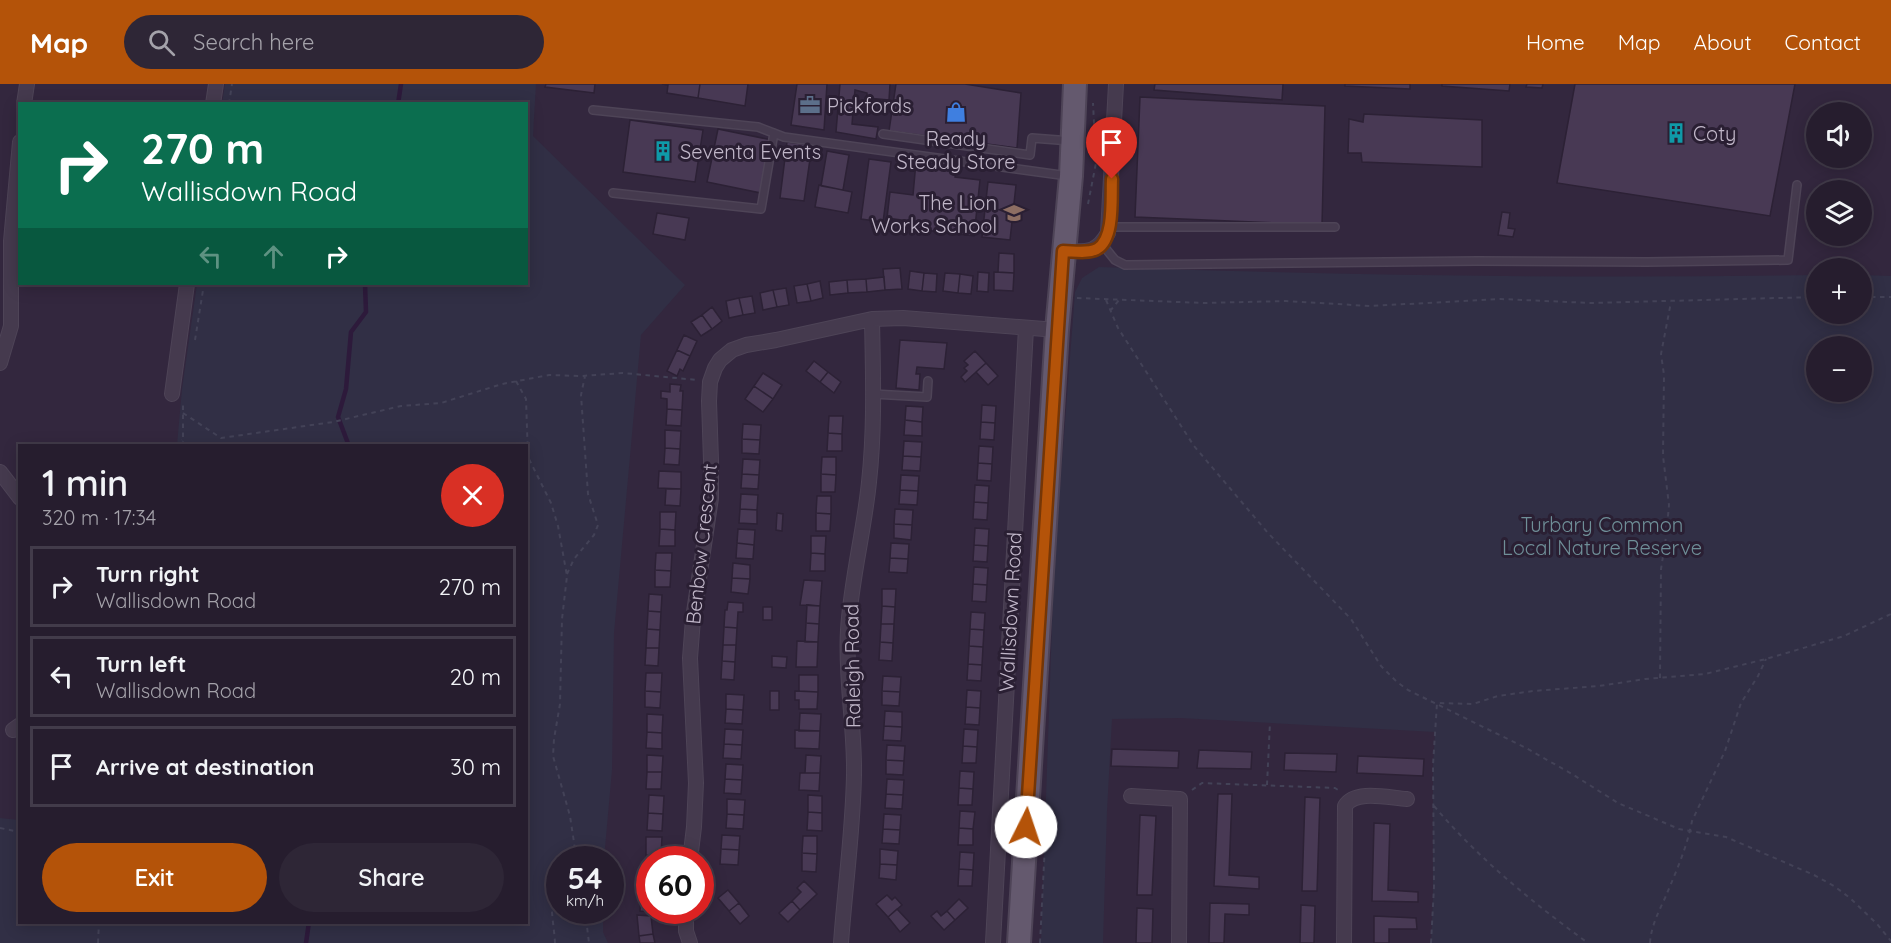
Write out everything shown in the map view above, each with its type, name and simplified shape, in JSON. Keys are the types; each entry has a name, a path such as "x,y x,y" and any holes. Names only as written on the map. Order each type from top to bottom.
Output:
{"main road":[{"name":"Wallisdown Road","path":"1019,943 1057,330 1071,176 1075,84"}],"street":[{"path":"24,102 27,84"},
{"path":"213,102 216,84"},
{"path":"1063,251 1096,249 1102,244 1110,227 1116,84"},
{"path":"0,363 11,326 11,241 18,164"},
{"path":"172,394 187,285"},
{"name":"Benbow Crescent","path":"692,846 696,783 690,658 693,619 711,498 710,382 720,360 739,347 872,319 903,318 1057,330"},
{"name":"Raleigh Road","path":"841,943 854,776 848,634 850,596 869,482 873,394 872,319"},
{"name":"Wallisdown Road","path":"993,943 1026,328"},
{"path":"0,472 18,495"},
{"path":"1131,796 1180,799 1179,943"},
{"path":"1344,943 1345,806 1349,800 1358,796 1407,799"},
{"path":"994,896 1021,899"},
{"path":"686,924 690,943"}],"lane":[{"path":"593,110 758,127 784,137 1071,176"},
{"path":"613,193 761,209 774,134"},
{"path":"883,134 1030,155 1032,138 1073,141"},
{"path":"1102,244 1115,260 1125,265 1788,260 1797,184"},
{"path":"1110,227 1335,227"},
{"path":"873,394 927,397 928,381"}],"path":[{"path":"229,102 232,84"},
{"path":"1074,297 1204,303 1286,301 1370,306 1501,299 1590,303 1806,297"},
{"path":"1872,297 1891,297"},
{"path":"1106,300 1118,328 1194,446 1268,533 1351,619 1381,666 1402,686 1526,748 1618,803 1690,832 1726,837 1814,875 1850,898 1891,941"},
{"path":"1110,311 1119,300"},
{"path":"1660,678 1661,569 1669,505 1663,456 1664,375 1661,354 1671,302"},
{"path":"183,413 221,438 333,422 401,406 441,403 516,381 549,375 585,376 623,373 710,382"},
{"path":"575,846 570,816 553,756 560,704 562,619 567,576 574,559 594,535 598,525 588,494 581,395 585,376"},
{"path":"516,381 526,399 528,444"},
{"path":"177,444 182,440"},
{"path":"528,458 555,514 567,576"},
{"path":"1437,704 1466,704 1498,696 1705,674 1844,636 1891,614"},
{"path":"1650,943 1650,932 1674,877 1692,821 1725,751 1740,703 1766,659"},
{"path":"1431,943 1434,896 1433,765 1437,704"},
{"path":"1267,785 1269,722"},
{"path":"1180,799 1202,783 1335,788 1349,800"},
{"path":"1434,806 1473,847 1520,890 1588,943"},
{"path":"0,828 18,832"},
{"path":"98,943 99,924"},
{"path":"553,924 555,943"},
{"path":"587,924 589,943"}],"green space":[{"path":"225,84 536,84 533,136 685,285 641,335 614,633 612,770 605,846 546,846 546,924 603,924 603,932 608,943 0,943 0,818 18,820 18,924 528,924 528,444 177,444 182,389 197,285 528,285 528,102 222,102"},
{"name":"Turbary Common Local Nature Reserve","path":"1099,267 1458,276 1806,275 1806,324 1872,324 1872,275 1891,276 1891,943 1431,943 1435,732 1180,718 1112,719 1103,943 1041,943 1054,566 1075,292 1082,278"}],"building":[{"path":"546,84 595,84 594,93 545,87"},
{"path":"662,84 700,84 698,98 667,93 668,85"},
{"path":"700,84 748,84 745,106 698,98"},
{"name":"Pickfords","path":"797,84 827,84 824,130 791,125"},
{"name":"Ready Steady Store","path":"840,84 890,84 889,100 867,98 867,93 855,90 852,124 878,127 876,139 836,132"},
{"name":"Ready Steady Store","path":"896,84 965,84 1021,93 1017,148 889,131"},
{"path":"1155,84 1283,84 1282,100 1154,90"},
{"path":"1345,84 1410,84 1410,89 1345,86"},
{"path":"1442,84 1510,84 1509,91 1442,86"},
{"path":"1527,84 1543,84 1542,88 1526,87"},
{"name":"Coty","path":"1575,84 1795,84 1770,216 1557,183"},
{"path":"1140,97 1325,106 1322,225 1135,217"},
{"path":"1364,114 1482,120 1482,167 1362,162 1361,153 1348,153 1349,119 1363,122"},
{"name":"Seventa Events","path":"630,120 703,130 695,182 623,172"},
{"path":"718,129 772,140 761,193 707,182"},
{"path":"787,142 812,145 804,201 780,198"},
{"path":"827,151 849,155 843,190 821,186"},
{"path":"869,159 891,162 883,222 861,219"},
{"path":"916,162 956,167 955,177 980,180 974,236 908,228 908,221 887,218 890,192 913,195"},
{"path":"988,182 1016,185 1010,240 982,237"},
{"path":"819,185 852,192 848,213 815,207"},
{"path":"1502,212 1510,213 1508,228 1515,229 1513,237 1498,235"},
{"path":"657,213 689,218 685,240 653,234"},
{"path":"999,253 1014,254 1014,273 998,272"},
{"path":"900,268 902,289 885,290 883,269"},
{"path":"910,271 924,273 922,291 908,289"},
{"path":"978,272 989,273 988,292 977,291"},
{"path":"994,272 1014,273 1013,291 994,290"},
{"path":"924,273 937,274 936,292 922,291"},
{"path":"945,273 960,274 958,293 943,291"},
{"path":"960,274 973,276 971,294 958,293"},
{"path":"884,277 885,290 867,292 866,279"},
{"path":"866,279 867,292 848,293 847,280"},
{"path":"847,280 848,293 830,295 829,282"},
{"path":"820,281 823,298 811,301 807,284"},
{"path":"807,284 811,301 797,303 794,286"},
{"path":"786,288 789,305 777,307 773,290"},
{"path":"773,290 777,307 763,310 760,293"},
{"path":"752,296 755,313 743,315 739,298"},
{"path":"739,298 743,315 729,318 726,301"},
{"path":"712,307 722,321 712,329 702,315"},
{"path":"702,315 712,329 701,336 691,322"},
{"path":"684,335 697,341 690,356 677,350"},
{"path":"900,340 947,343 944,369 917,367 916,374 920,374 919,390 896,388"},
{"path":"677,350 690,356 683,371 680,369 677,376 667,371"},
{"path":"975,351 986,363 965,382 961,377 967,371 964,368 968,365 964,361"},
{"path":"814,361 828,372 820,382 806,371"},
{"path":"986,363 998,376 988,385 976,372"},
{"path":"828,372 841,382 834,393 820,382"},
{"path":"763,373 782,385 773,399 754,386"},
{"path":"670,384 681,385 682,410 667,409 667,399 661,398 661,391 670,392"},
{"path":"754,386 773,399 763,412 745,399"},
{"path":"982,405 996,406 995,423 981,422"},
{"path":"906,406 923,407 922,422 905,420"},
{"path":"667,409 682,410 681,426 666,425"},
{"path":"829,416 843,416 842,434 828,433"},
{"path":"905,420 922,422 922,436 904,435"},
{"path":"981,422 995,423 994,440 980,439"},
{"path":"743,424 761,425 760,440 742,439"},
{"path":"665,430 681,431 680,449 665,448"},
{"path":"828,433 842,434 842,451 827,451"},
{"path":"742,439 760,440 759,454 742,453"},
{"path":"904,441 922,442 921,457 903,456"},
{"path":"979,446 993,447 992,464 978,463"},
{"path":"665,448 680,449 679,465 664,464"},
{"path":"903,456 921,457 920,471 902,470"},
{"path":"822,457 836,457 836,475 821,474"},
{"path":"743,459 760,460 759,475 742,474"},
{"path":"978,463 992,464 991,481 977,480"},
{"path":"659,471 681,472 681,489 658,488"},
{"path":"742,474 759,475 758,489 741,488"},
{"path":"821,474 836,475 835,492 821,492"},
{"path":"901,475 919,476 918,491 900,490"},
{"path":"975,485 989,486 988,503 974,502"},
{"path":"666,489 681,489 680,506 665,505"},
{"path":"900,490 918,491 917,505 899,504"},
{"path":"741,494 758,495 757,510 740,509"},
{"path":"817,496 831,496 831,514 816,513"},
{"path":"974,502 988,503 987,520 973,519"},
{"path":"740,509 757,510 757,524 739,523"},
{"path":"895,509 913,510 912,525 894,524"},
{"path":"660,512 676,512 675,530 660,529"},
{"path":"777,513 783,514 782,531 776,530"},
{"path":"816,513 831,514 830,531 816,531"},
{"path":"894,524 912,525 911,540 894,538"},
{"path":"975,528 989,529 988,546 974,545"},
{"path":"660,529 675,530 675,546 659,546"},
{"path":"738,529 755,530 754,545 737,543"},
{"path":"811,536 826,536 825,554 811,553"},
{"path":"737,543 754,545 753,559 736,558"},
{"path":"891,543 909,544 908,559 890,558"},
{"path":"974,545 988,546 987,562 973,561"},
{"path":"656,553 672,553 671,571 655,570"},
{"path":"811,553 825,554 825,571 810,571"},
{"path":"890,558 908,559 907,573 889,572"},
{"path":"733,563 750,565 750,579 732,578"},
{"path":"974,567 988,568 987,585 973,584"},
{"path":"655,570 671,571 670,587 655,587"},
{"path":"732,578 750,579 748,594 731,592"},
{"path":"804,580 822,581 820,606 800,605"},
{"path":"973,584 987,585 986,602 972,601"},
{"path":"882,589 896,589 895,607 882,606"},
{"path":"649,594 662,595 661,612 648,611"},
{"path":"728,602 743,603 743,612 738,612 737,628 724,627"},
{"path":"807,605 820,606 819,624 806,623"},
{"path":"882,606 895,607 894,624 881,624"},
{"path":"763,607 772,607 772,620 763,620"},
{"path":"648,611 661,612 660,630 647,629"},
{"path":"971,612 985,613 984,630 970,629"},
{"path":"806,623 819,624 818,642 805,642"},
{"path":"881,624 894,624 893,643 880,642"},
{"path":"724,627 737,628 736,645 723,645"},
{"path":"647,629 660,630 659,648 646,648"},
{"path":"970,629 984,630 983,647 969,646"},
{"path":"797,641 818,642 817,667 796,667"},
{"path":"880,642 893,643 892,661 879,660"},
{"path":"723,645 736,645 735,662 722,661"},
{"path":"969,646 983,647 982,665 968,664"},
{"path":"646,648 659,648 658,666 645,665"},
{"path":"772,656 787,657 786,668 772,667"},
{"path":"722,661 735,662 734,680 721,679"},
{"path":"968,664 982,665 981,681 967,680"},
{"path":"646,673 662,673 661,692 645,691"},
{"path":"799,675 818,675 818,692 799,691"},
{"path":"883,676 901,677 900,692 882,691"},
{"path":"967,690 981,691 980,708 966,707"},
{"path":"645,691 661,692 660,708 645,707"},
{"path":"770,691 779,691 779,710 770,710"},
{"path":"795,691 818,692 817,709 799,709 799,700 795,700"},
{"path":"882,691 900,692 899,706 882,705"},
{"path":"726,694 744,695 743,710 726,709"},
{"path":"966,707 980,708 979,725 965,724"},
{"path":"726,709 743,710 742,724 725,723"},
{"path":"885,711 902,712 902,727 884,726"},
{"path":"800,713 821,714 820,731 799,731"},
{"path":"647,714 663,715 662,733 647,732"},
{"path":"884,726 902,727 901,741 883,740"},
{"path":"725,729 743,730 742,745 724,744"},
{"path":"964,729 978,730 977,747 963,746"},
{"path":"795,730 820,731 819,749 795,748"},
{"path":"647,732 662,733 662,749 646,748"},
{"path":"724,744 742,745 741,759 723,758"},
{"path":"887,745 905,746 904,761 886,760"},
{"path":"963,746 977,747 976,763 962,763"},
{"path":"1112,749 1179,751 1178,768 1111,766"},
{"path":"1199,750 1252,752 1251,769 1197,768"},
{"path":"1285,753 1337,754 1336,772 1284,770"},
{"path":"647,755 663,756 662,772 647,772"},
{"path":"806,755 821,756 820,773 805,773"},
{"path":"1358,756 1424,759 1423,776 1357,773"},
{"path":"886,760 904,761 903,775 886,774"},
{"path":"726,764 743,765 742,780 725,779"},
{"path":"960,771 974,772 973,789 959,788"},
{"path":"647,772 662,772 661,789 646,789"},
{"path":"800,773 820,773 819,791 799,790"},
{"path":"725,779 742,780 741,794 724,793"},
{"path":"887,779 904,780 903,795 886,794"},
{"path":"959,788 973,789 972,805 958,805"},
{"path":"886,794 903,795 902,809 885,808"},
{"path":"1218,794 1232,794 1229,875 1259,877 1259,889 1214,886"},
{"path":"649,795 664,796 663,814 648,813"},
{"path":"808,795 822,796 822,813 808,812"},
{"path":"1305,797 1320,798 1317,891 1302,891"},
{"path":"727,799 745,800 744,815 727,814"},
{"path":"960,811 975,812 973,829 959,828"},
{"path":"808,812 822,813 822,831 807,830"},
{"path":"648,813 663,814 662,831 647,830"},
{"path":"727,814 744,815 743,829 726,828"},
{"path":"884,814 901,815 900,830 883,829"},
{"path":"1140,815 1156,816 1152,895 1137,895"},
{"path":"1374,823 1390,824 1388,890 1418,892 1418,902 1372,901"},
{"path":"959,828 973,829 973,845 958,845"},
{"path":"883,829 900,830 899,844 882,843"},
{"path":"722,835 740,836 739,850 721,849"},
{"path":"803,836 817,836 817,854 802,853"},
{"path":"646,837 662,837 662,846 646,846"},
{"path":"721,849 739,850 738,865 720,864"},
{"path":"880,849 898,851 897,865 880,864"},
{"path":"960,852 974,853 973,870 959,869"},
{"path":"802,853 817,854 816,872 802,871"},
{"path":"880,864 897,865 896,880 879,878"},
{"path":"959,869 973,870 972,886 958,886"},
{"path":"804,881 817,894 800,910 792,901 801,892 797,888"},
{"path":"728,890 739,903 729,911 718,898"},
{"path":"887,895 892,900 895,897 902,905 888,917 876,904"},
{"path":"959,899 968,908 955,920 947,911"},
{"path":"792,901 800,910 788,922 779,913"},
{"path":"739,903 749,916 740,924 729,911"},
{"path":"1210,903 1249,904 1249,915 1225,914 1224,943 1209,943"},
{"path":"1301,905 1315,906 1314,943 1300,943"},
{"path":"1137,908 1153,909 1152,943 1136,943"},
{"path":"897,909 910,923 900,932 888,917"},
{"path":"937,911 941,916 947,911 955,920 944,930 931,916"},
{"path":"1374,916 1416,918 1417,929 1389,929 1389,943 1374,943"},
{"path":"638,924 652,924 653,934 639,936"},
{"path":"653,934 655,943 640,943 639,936"}],"waterway":[{"path":"398,102 401,84"},
{"path":"348,444 338,417 346,389 351,332 366,312 365,285"},
{"path":"306,943 309,924"}],"place":[{"name":"Pickfords","path":"810,105"},
{"name":"Ready Steady Store","path":"956,112"},
{"name":"Coty","path":"1676,133"},
{"name":"Seventa Events","path":"663,151"},
{"name":"The Lion Works School","path":"1014,213"}],"route":[{"path":"1026,827 1063,251 1079,252 1096,249 1102,244 1110,227 1112,179"}]}
